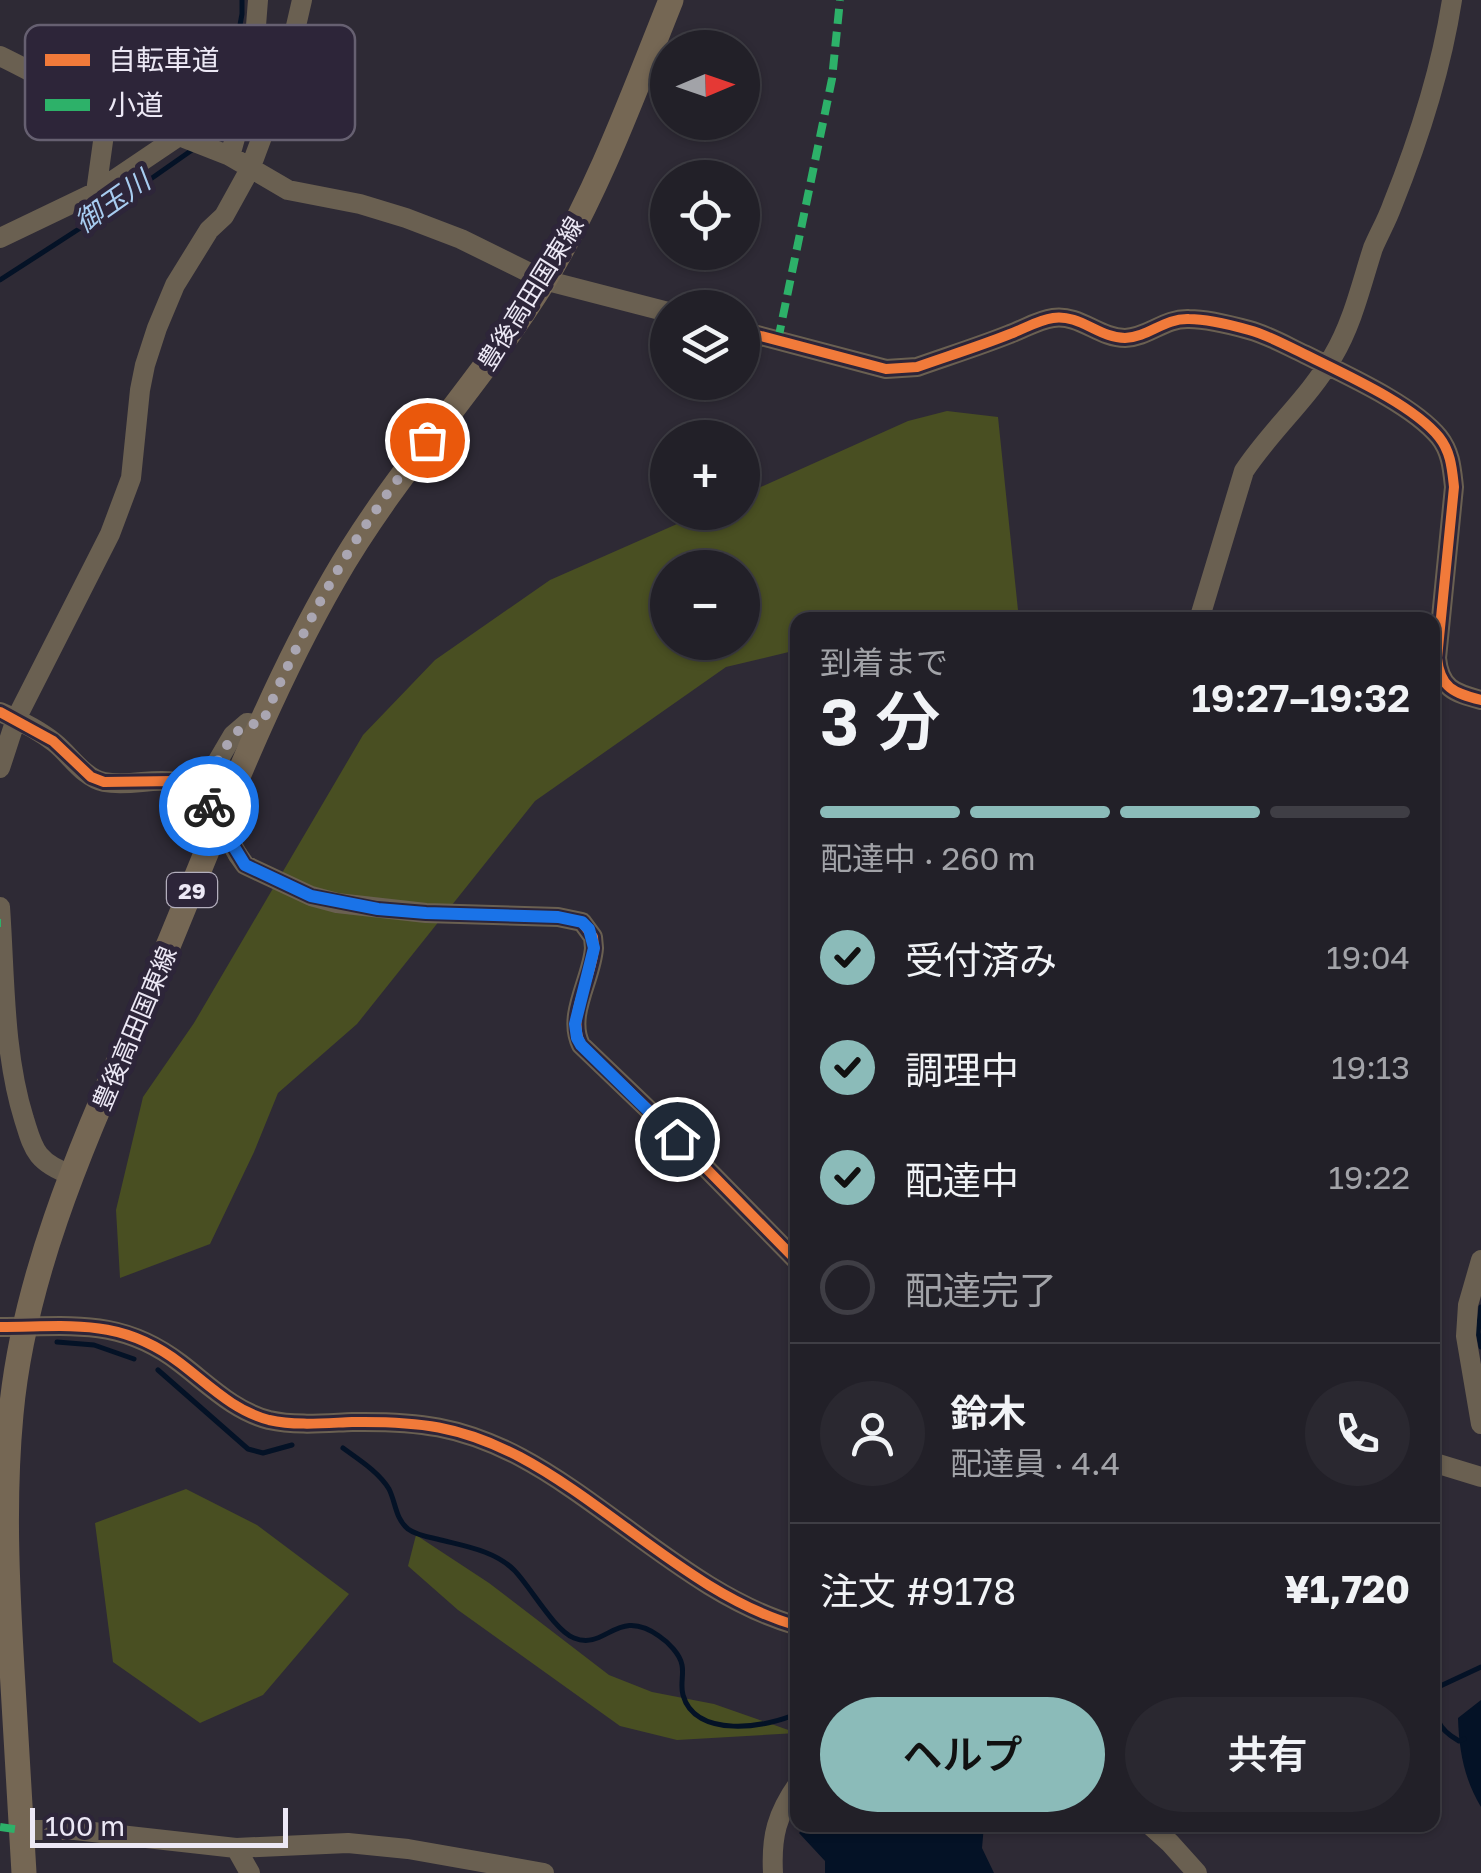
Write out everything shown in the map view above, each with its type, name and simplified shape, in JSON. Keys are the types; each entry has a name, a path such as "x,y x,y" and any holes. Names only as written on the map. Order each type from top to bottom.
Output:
{"main road":[{"name":"豊後高田国東線","path":"24,1873 6,1563 12,1327 72,1176 302,636 374,512 496,353 544,280 607,160 671,0"}],"street":[{"path":"256,25 258,0"},
{"path":"296,25 302,0"},
{"path":"1200,612 1244,471 1306,396 1350,322 1374,244 1392,208 1428,110 1452,0"},
{"path":"0,56 25,68"},
{"path":"96,192 103,140"},
{"path":"0,238 96,192 173,140"},
{"path":"190,140 288,190 360,204 461,238 544,280 650,307"},
{"path":"220,152 225,140"},
{"path":"0,768 8,716 110,534 131,478 145,364 175,285 209,230 224,216 261,140"},
{"path":"760,336 902,370 1048,318 1064,317 1126,338 1170,320 1192,318 1252,330 1409,410 1443,442 1452,461 1454,487 1440,628"},
{"path":"1440,674 1451,690 1481,700"},
{"path":"8,716 53,742 90,776 104,782 174,781 188,785 203,797 245,865 311,896 426,913 558,917 582,922 589,929 594,948 575,1024 581,1045 790,1254"},
{"path":"203,797 233,735 247,724 262,724"},
{"path":"0,907 8,1026 18,1099 38,1154 72,1176"},
{"path":"1481,1260 1468,1306 1466,1336 1481,1424"},
{"path":"12,1327 98,1327 140,1338 230,1402 270,1420 420,1423 473,1436 522,1458 570,1488 722,1594 790,1623"},
{"path":"1440,1464 1481,1477"},
{"path":"773,1873 776,1821 790,1795"},
{"path":"21,1830 75,1830 236,1848 348,1843 408,1849 544,1873"},
{"path":"1158,1832 1196,1873"},
{"path":"236,1848 250,1873"}],"green space":[{"path":"947,411 998,417 1018,612 790,612 790,652 760,659 760,550 650,550 650,660 755,660 726,667 535,801 357,1024 278,1093 210,1244 120,1278 116,1210 143,1097 194,1023 363,735 435,660 550,580 663,530 760,530 760,487 908,421"},
{"path":"186,1489 257,1525 349,1594 263,1695 200,1723 113,1662 95,1523"},
{"path":"416,1535 489,1583 609,1675 652,1692 714,1704 790,1733 677,1740 620,1726 458,1610 408,1566"}],"water":[{"path":"1481,1700 1481,1807 1464,1764 1458,1718"},
{"path":"983,1832 982,1848 994,1873 825,1873 825,1861 799,1833"}],"waterway":[{"name":"御玉川","path":"240,25 242,0"},
{"name":"御玉川","path":"0,280 192,150"},
{"path":"1481,1307 1481,1347"},
{"path":"57,1342 94,1345 134,1359"},
{"path":"158,1370 248,1449 263,1453 292,1445"},
{"path":"343,1448 385,1483 408,1529 478,1550 506,1563 550,1617 574,1638 595,1639 632,1625 662,1639 679,1657 683,1695 690,1709 702,1718 733,1726 769,1723 790,1716"},
{"path":"1440,1686 1481,1667"},
{"path":"1440,1725 1459,1741 1464,1739"}],"marked path":[{"path":"778,340 832,79 840,0"},
{"path":"0,1827 21,1830"}],"cycle path":[{"path":"760,336 886,369 917,367 1053,318 1072,319 1125,338 1172,321 1196,319 1256,332 1277,341 1412,413 1439,437 1446,449 1454,487 1440,628"},
{"path":"1440,672 1450,688 1481,700"},
{"path":"0,712 53,741 91,777 104,782 174,781 194,788 207,802 245,865 311,896 377,909 558,917 582,922 593,937 594,948 576,1022 581,1045 790,1254"},
{"path":"0,1327 72,1326 115,1331 136,1338 158,1348 233,1404 269,1420 300,1424 419,1424 478,1438 554,1477 725,1595 790,1623"}],"way so far":[{"path":"209,806 199,792 233,735 247,724 262,724 302,636 335,577 374,512 427,440"}],"route":[{"path":"209,806 245,865 311,896 378,909 558,917 582,922 593,938 594,956 575,1024 577,1038 677,1139"}]}
